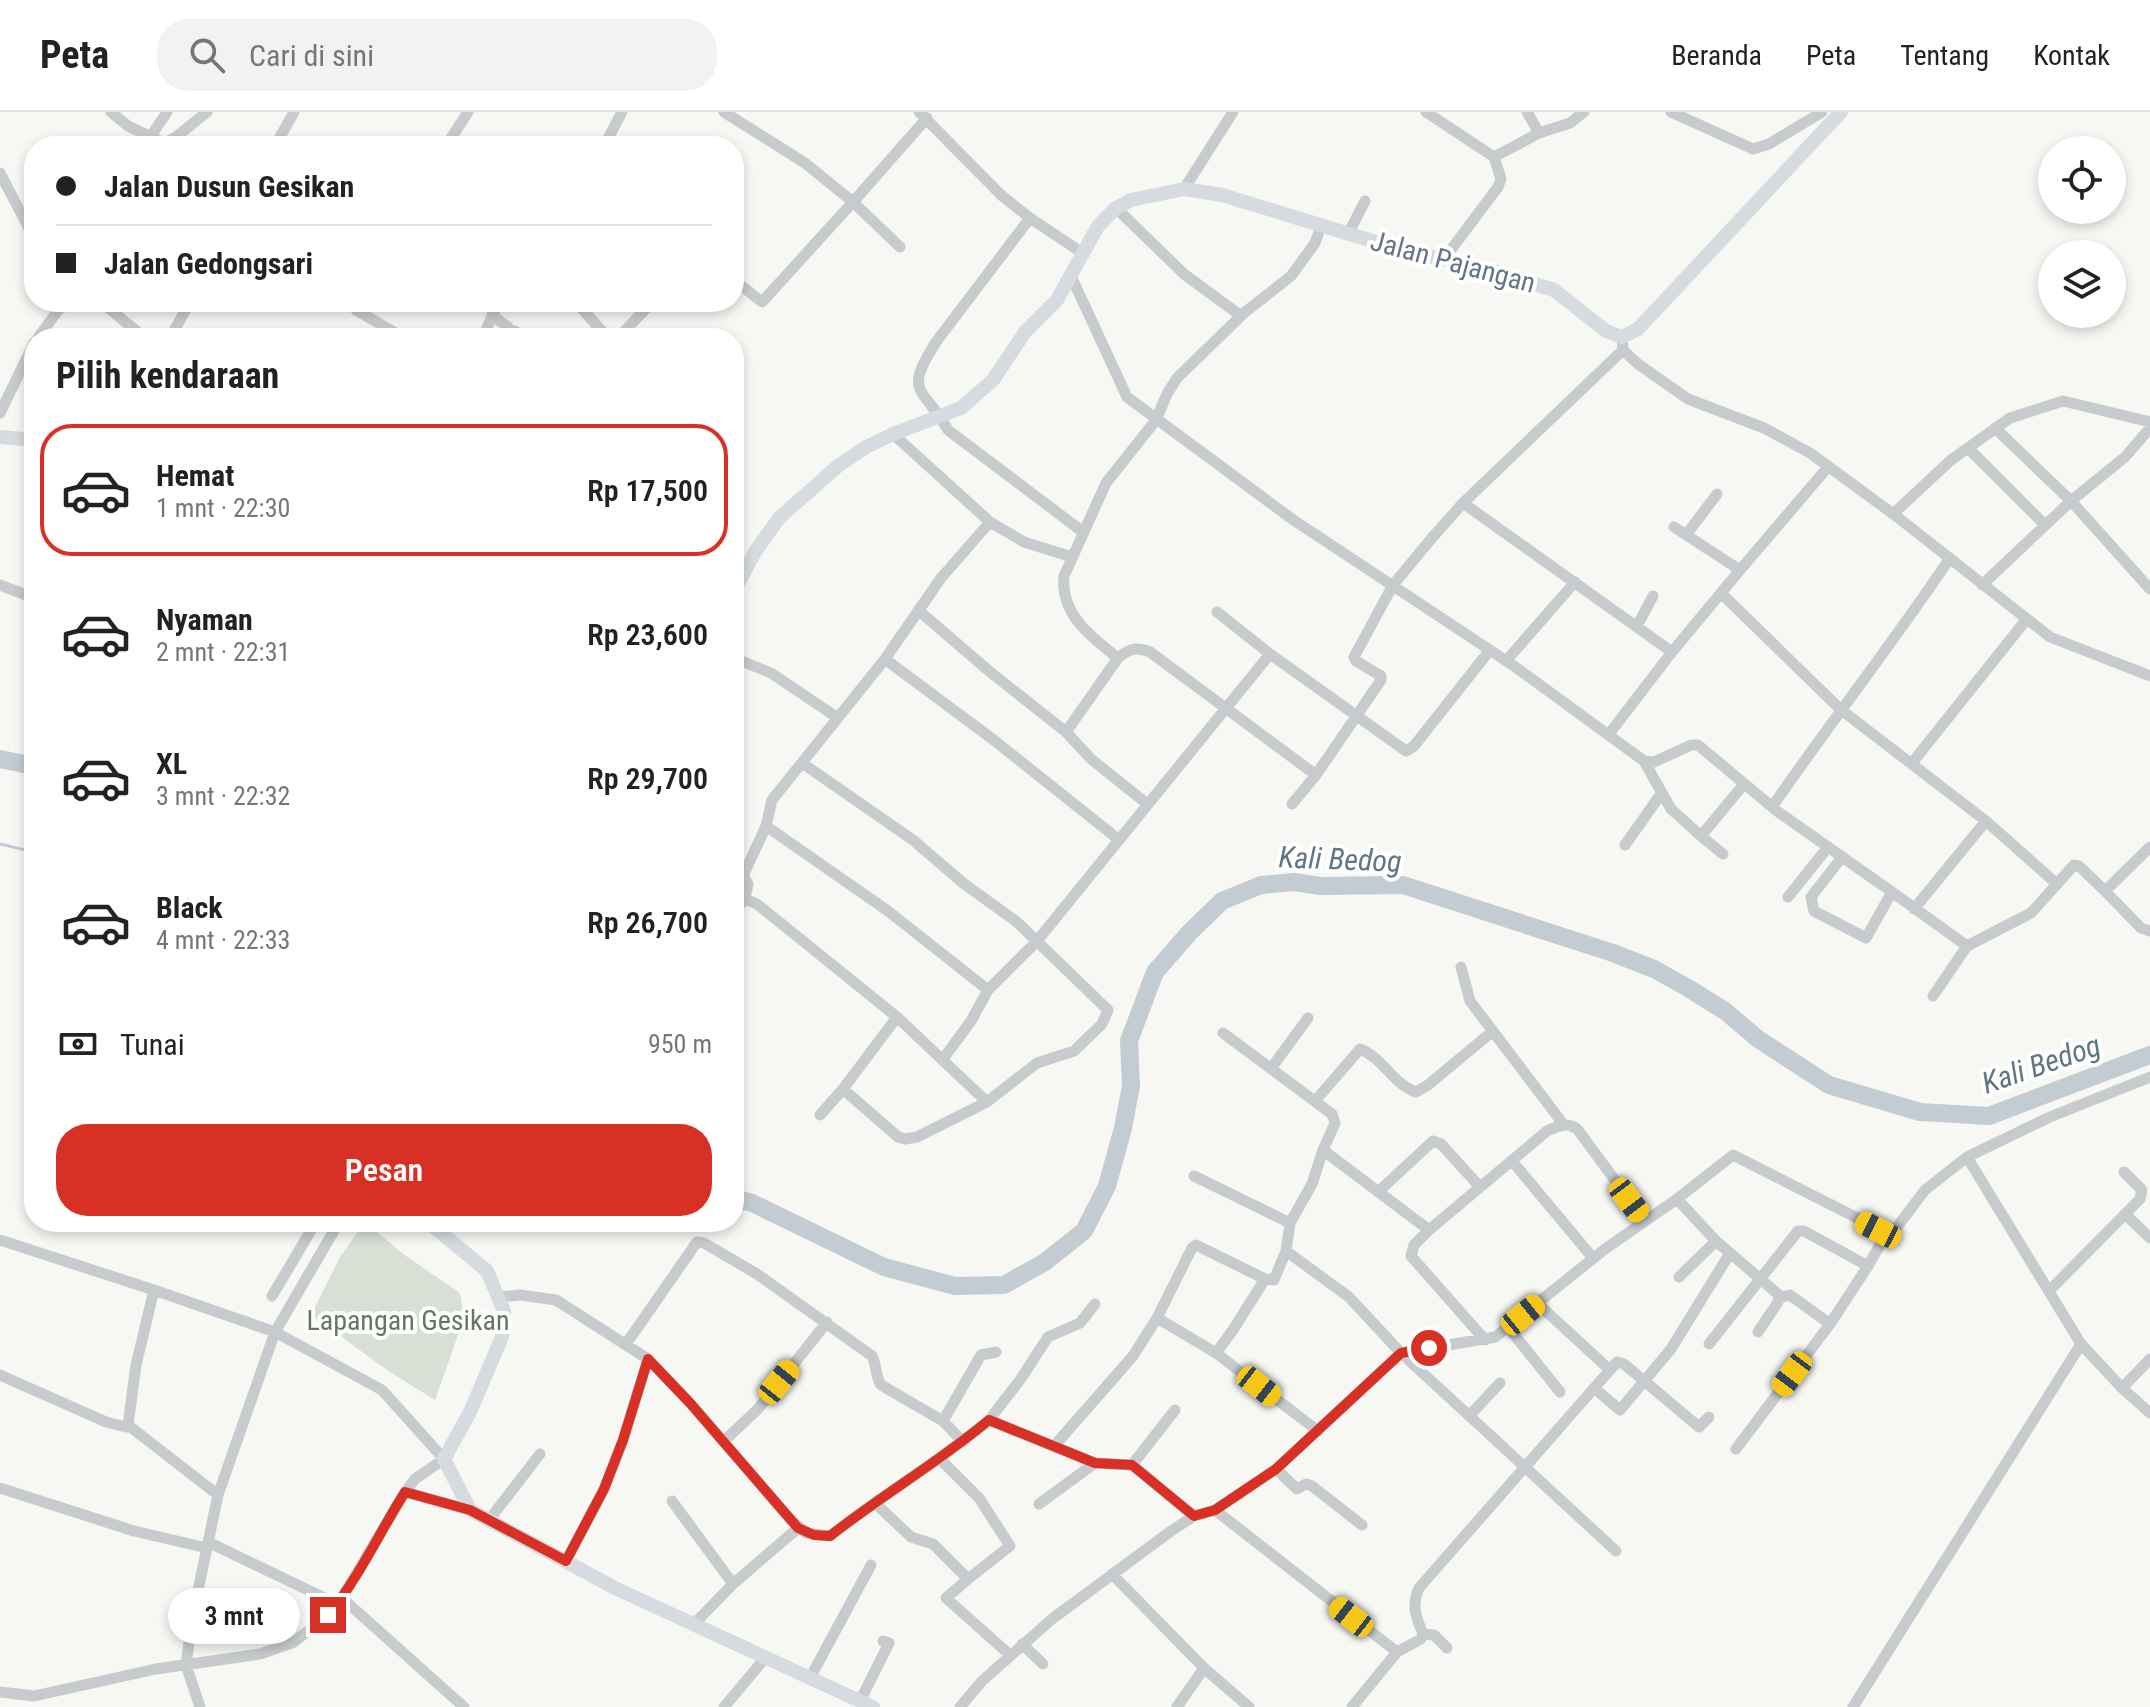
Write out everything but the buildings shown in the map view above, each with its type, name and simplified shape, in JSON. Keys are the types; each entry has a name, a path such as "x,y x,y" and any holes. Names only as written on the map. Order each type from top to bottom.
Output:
{"main road":[{"path":"1623,344 1841,112"},
{"name":"Jalan Pajangan","path":"1116,208 1131,200 1184,189 1222,195 1348,234 1484,268 1554,290 1623,344"},
{"path":"744,572 755,552 792,505 838,466 893,434 961,408 993,380 1025,332 1057,300 1081,252 1098,226 1116,208"},
{"path":"0,437 24,439"},
{"path":"441,1232 480,1263 495,1284 504,1311 502,1337 470,1412 444,1459 470,1510 694,1624 867,1704"}],"street":[{"path":"111,112 147,136"},
{"path":"162,136 167,112"},
{"path":"177,136 207,112"},
{"path":"281,136 294,112"},
{"path":"452,136 468,112"},
{"path":"609,136 622,112"},
{"path":"724,112 805,163 853,202 900,247"},
{"path":"1184,189 1233,112"},
{"path":"1426,112 1494,157 1501,179 1444,259"},
{"path":"1527,112 1539,133"},
{"path":"1494,157 1539,133 1570,123 1584,112"},
{"path":"1671,112 1753,149 1769,144 1822,112"},
{"path":"744,288 762,302 853,202 923,115 1001,195 1081,252"},
{"path":"0,173 24,219"},
{"path":"1348,234 1365,201"},
{"path":"1116,208 1184,274 1241,316"},
{"path":"1030,218 923,363 917,387 942,416 948,430 1083,532"},
{"path":"1118,658 1078,623 1063,585 1072,557 1106,483 1156,420 1177,378 1241,316 1291,276 1315,243 1321,226"},
{"path":"1071,276 1127,397 1292,519 1490,650 1609,734 1644,761 1671,809 1723,854"},
{"path":"113,312 133,328"},
{"path":"359,312 387,328"},
{"path":"486,328 494,312"},
{"path":"586,312 601,328"},
{"path":"628,328 643,312"},
{"path":"492,315 510,328"},
{"path":"1292,804 1316,775 1381,678 1354,657 1393,585 1463,503 1623,344 1638,364 1688,399 1764,428 1810,453 2050,637 2150,676"},
{"path":"0,413 24,364"},
{"path":"1893,514 1951,460 2010,418 2063,401 2150,425 2125,457 2071,501 1982,585"},
{"path":"1995,428 2071,501 2150,589"},
{"path":"893,434 990,522 1024,542 1072,557"},
{"path":"1968,448 2045,525"},
{"path":"1609,734 1672,652 1828,467"},
{"path":"1686,535 1717,494"},
{"path":"1463,503 1672,652"},
{"path":"744,864 766,826 772,800 885,659 941,578 990,522"},
{"path":"1674,527 1740,570"},
{"path":"1772,807 1950,558"},
{"path":"1506,661 1575,582"},
{"path":"0,585 24,594"},
{"path":"1721,593 1840,709 1986,821 2057,884"},
{"path":"1637,626 1653,596"},
{"path":"918,610 1066,732 1091,759 1146,803"},
{"path":"1217,612 1401,749 1410,749 1490,650"},
{"path":"1912,763 2026,620"},
{"path":"1066,732 1118,658 1128,649 1140,648 1150,652 1316,775"},
{"path":"943,1059 971,1021 988,990 1037,941 1270,654"},
{"path":"885,659 1118,839"},
{"path":"744,662 771,673 838,718"},
{"path":"1644,761 1654,762 1695,744 1772,807 1967,946"},
{"path":"802,763 913,840 963,883 1017,922 1107,1008 1108,1014 1074,1051 1037,1063 987,1102 935,1129 905,1139 843,1089"},
{"path":"1701,836 1744,784"},
{"path":"1625,845 1661,794"},
{"path":"1914,909 1986,821"},
{"path":"766,826 888,911 988,990"},
{"path":"1788,897 1828,847"},
{"path":"2105,891 2150,847"},
{"path":"1842,857 1811,897 1814,911 1866,938 1892,892"},
{"path":"1933,996 1967,946 2031,913 2072,867 2079,866 2141,928 2150,931"},
{"path":"744,880 748,884 745,899 757,904 897,1017 987,1102"},
{"path":"1461,967 1470,1001 1564,1125"},
{"path":"820,1115 897,1017"},
{"path":"1272,1067 1308,1018"},
{"path":"1315,1101 1360,1049 1371,1055 1408,1089 1416,1092 1493,1031"},
{"path":"1055,1445 1133,1356 1157,1318 1194,1245 1265,1279 1274,1280 1286,1251 1290,1223 1312,1184 1335,1118 1272,1067 1223,1033"},
{"path":"960,1707 982,1681 1022,1644 1112,1574 1194,1516 1215,1510 1276,1469 1401,1353 1495,1337 1593,1258 1733,1155 1883,1231 1897,1227 1925,1190 1967,1157 2050,1117 2150,1077"},
{"path":"1485,1340 1411,1256 1414,1245 1547,1131 1564,1125 1574,1126 1645,1221"},
{"path":"1378,1192 1433,1141 1441,1144 1480,1187"},
{"path":"1323,1150 1429,1230"},
{"path":"1967,1157 2081,1344 2150,1413"},
{"path":"1512,1161 1593,1258"},
{"path":"2049,1291 2142,1195 2142,1190 2124,1172"},
{"path":"1194,1176 1290,1223"},
{"path":"1677,1199 1716,1241 1760,1277 1779,1298"},
{"path":"2125,1214 2150,1238"},
{"path":"1709,1344 1801,1230 1868,1266"},
{"path":"1736,1449 1830,1324 1868,1266 1883,1231"},
{"path":"272,1296 310,1232"},
{"path":"200,1707 186,1665 218,1495 275,1332 333,1232"},
{"path":"0,1240 275,1332 382,1390 444,1459 415,1479 405,1492 339,1601 308,1633 277,1650 34,1696 0,1692"},
{"path":"1679,1277 1716,1241"},
{"path":"626,1344 697,1242 704,1243 757,1274 872,1356 881,1385 943,1421 963,1442"},
{"path":"1286,1251 1349,1297 1401,1353 1616,1551"},
{"path":"1594,1388 1622,1411 1683,1331 1730,1253"},
{"path":"282,1279 300,1288"},
{"path":"1216,1353 1265,1279"},
{"path":"128,1425 136,1365 154,1290"},
{"path":"499,1297 520,1295 556,1300 648,1359 724,1441 798,1528 814,1535 830,1536 940,1459 989,1420 1048,1337 1080,1323 1095,1304"},
{"path":"1758,1332 1779,1298 1790,1295 1830,1324"},
{"path":"1537,1303 1610,1370"},
{"path":"1157,1318 1216,1353 1318,1431"},
{"path":"724,1441 758,1409 827,1322"},
{"path":"1508,1327 1560,1392"},
{"path":"1853,1707 2081,1344"},
{"path":"943,1421 981,1355 996,1352"},
{"path":"566,1561 604,1489 648,1359"},
{"path":"2122,1388 2150,1359"},
{"path":"1352,1707 1397,1652 1421,1639 1423,1634 1414,1611 1419,1588 1610,1370 1620,1362 1699,1427 1709,1417"},
{"path":"0,1375 116,1426 128,1425"},
{"path":"1469,1416 1500,1383"},
{"path":"1132,1465 1175,1410"},
{"path":"989,1420 1095,1463 1132,1465 1194,1516"},
{"path":"128,1425 218,1495"},
{"path":"489,1520 540,1454"},
{"path":"940,1459 979,1498 1010,1546 946,1598 1010,1655"},
{"path":"1039,1504 1095,1463"},
{"path":"1276,1469 1297,1489 1306,1484 1312,1486 1362,1525"},
{"path":"0,1488 134,1531 207,1545 339,1601 464,1707"},
{"path":"405,1492 470,1510"},
{"path":"672,1501 733,1584"},
{"path":"875,1503 911,1537 933,1544 968,1579"},
{"path":"1215,1510 1397,1652"},
{"path":"694,1624 733,1584 798,1528"},
{"path":"810,1678 871,1565"},
{"path":"1112,1574 1204,1668 1249,1707"},
{"path":"1423,1634 1434,1635 1447,1648"},
{"path":"867,1704 889,1643 883,1641"},
{"path":"1022,1644 1043,1664"},
{"path":"724,1707 766,1657"},
{"path":"1177,1707 1204,1668"}],"green space":[{"name":"Lapangan Gesikan","path":"358,1232 377,1232 460,1293 464,1318 435,1400 311,1315 340,1257"}],"waterway":[{"name":"Kali Bedog","path":"0,759 24,764"},
{"path":"0,844 24,850"},
{"name":"Kali Bedog","path":"744,1201 884,1267 955,1286 1004,1285 1045,1262 1084,1231 1107,1186 1131,1086 1129,1041 1155,972 1222,901 1261,885 1294,882 1320,886 1403,885 1613,953 1654,969 1688,988 1829,1085 1920,1112 1989,1116 2150,1055"}],"route":[{"path":"328,1615 365,1562 405,1492 470,1510 566,1561 604,1489 648,1359 724,1441 798,1528 814,1535 830,1536 856,1515 918,1475 989,1420 1095,1463 1132,1465 1194,1516 1215,1510 1276,1469 1401,1353 1429,1348"}]}
